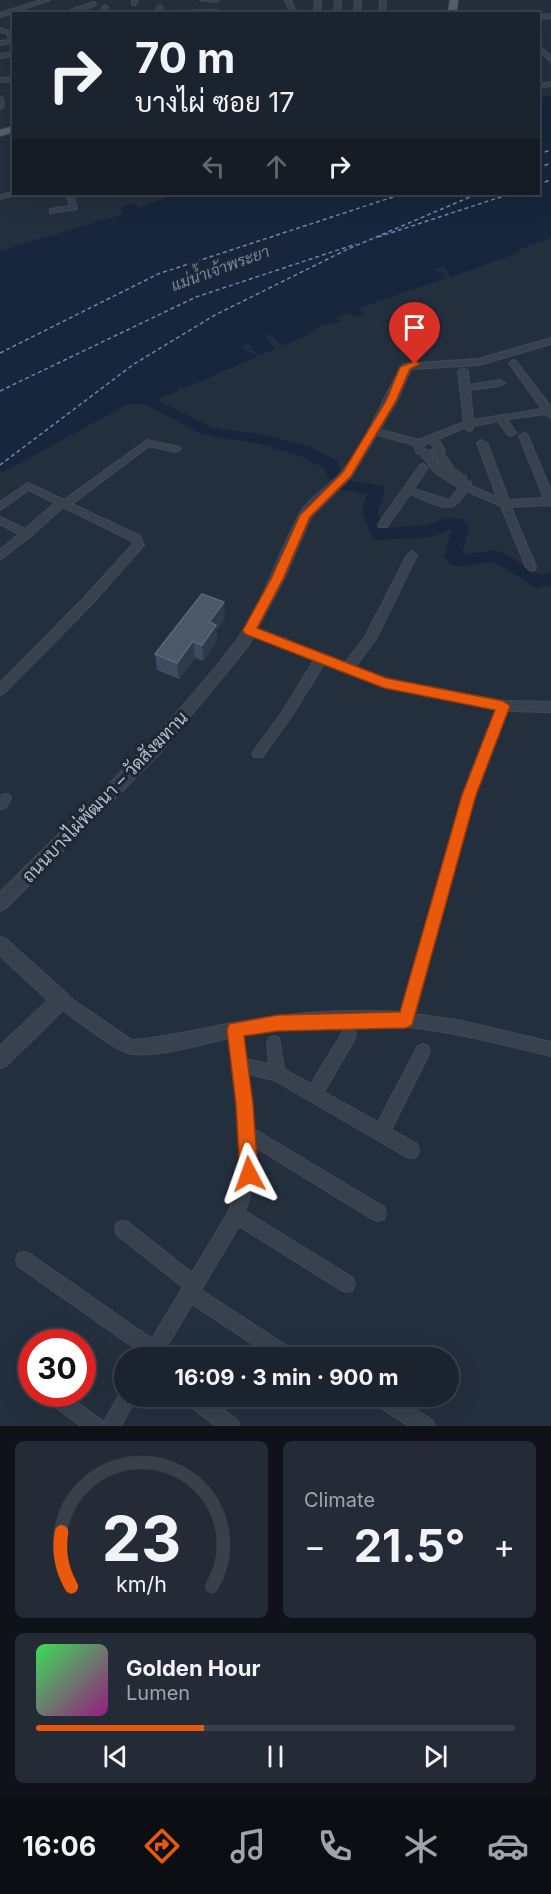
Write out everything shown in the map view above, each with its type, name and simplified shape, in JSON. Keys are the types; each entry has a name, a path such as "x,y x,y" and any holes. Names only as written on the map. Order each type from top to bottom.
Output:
{"street":[{"path":"0,15 47,0"},
{"path":"203,0 216,0"},
{"path":"72,12 94,4"},
{"path":"28,6 40,10"},
{"path":"0,30 8,32 12,41"},
{"path":"540,48 551,60"},
{"path":"53,211 74,207 70,195"},
{"name":"ถนนบางไผ่พัฒนา – วัดสังฆทาน","path":"0,903 155,749 189,710 249,630 277,579 305,515 347,474 374,431 407,366 479,362 551,341"},
{"path":"513,363 550,412"},
{"path":"463,371 471,424"},
{"path":"465,388 500,382"},
{"path":"524,436 551,501 505,504 445,477 418,449 431,445 471,424 550,412"},
{"path":"501,418 511,433"},
{"path":"374,431 431,445 451,471 466,485"},
{"path":"0,556 64,503 147,442 176,449"},
{"path":"482,443 531,567"},
{"path":"383,525 423,467"},
{"path":"408,490 449,504 455,501 466,485"},
{"path":"0,507 28,486 136,539 138,548 36,656 0,690"},
{"path":"0,520 27,534"},
{"path":"346,669 370,639 412,555"},
{"path":"249,630 320,660 399,687 503,706 551,707"},
{"path":"258,754 287,714 320,660"},
{"path":"406,1020 469,795 503,706"},
{"path":"0,945 61,1000 132,1047 177,1043 278,1023 406,1020 551,1049"},
{"path":"0,1059 61,1000"},
{"path":"156,1347 236,1215 249,1174 235,1030"},
{"path":"314,1094 349,1035"},
{"path":"274,1042 277,1073"},
{"path":"381,1133 423,1051"},
{"path":"239,1065 277,1073 411,1150"},
{"path":"246,1132 378,1214"},
{"path":"236,1215 347,1284"},
{"path":"123,1229 191,1288 274,1347"},
{"path":"24,1260 142,1347"},
{"path":"69,1407 96,1426"},
{"path":"111,1426 122,1407"},
{"path":"205,1407 231,1426"},
{"path":"395,1407 426,1426"}],"water":[{"name":"แม่น้ำเจ้าพระยา","path":"551,95 551,238 520,249 518,253 451,277 444,267 434,269 436,272 441,271 446,278 359,308 365,315 355,317 350,313 336,317 340,323 323,325 282,346 270,334 265,336 275,349 261,355 249,348 252,346 248,344 240,347 258,356 185,388 177,386 179,391 145,404 128,404 0,474 0,251 123,214 120,208 134,203 140,208 172,195 540,195 540,98"}],"building":[{"path":"202,594 224,602 209,622 216,625 202,645 193,641 177,663 155,654"}],"waterway":[{"path":"130,385 151,402 209,432 262,439 304,451 331,465 334,473 347,486 377,490 370,512 378,534 431,531 445,524 457,523 461,526 453,557 460,561 495,556 538,582 551,579"}],"ferry route":[{"path":"540,153 551,150"},
{"path":"540,167 551,163"},
{"path":"540,183 551,180"},
{"path":"0,353 158,274 399,195"},
{"path":"0,465 134,364 215,315 348,249 475,195"},
{"path":"378,237 507,195"},
{"path":"0,391 196,297 356,244"}],"route":[{"path":"249,1174 235,1030 278,1023 368,1019 406,1020 469,795 503,706 384,683 320,660 249,630 277,579 305,515 347,474 391,401 406,367 415,364"}]}
